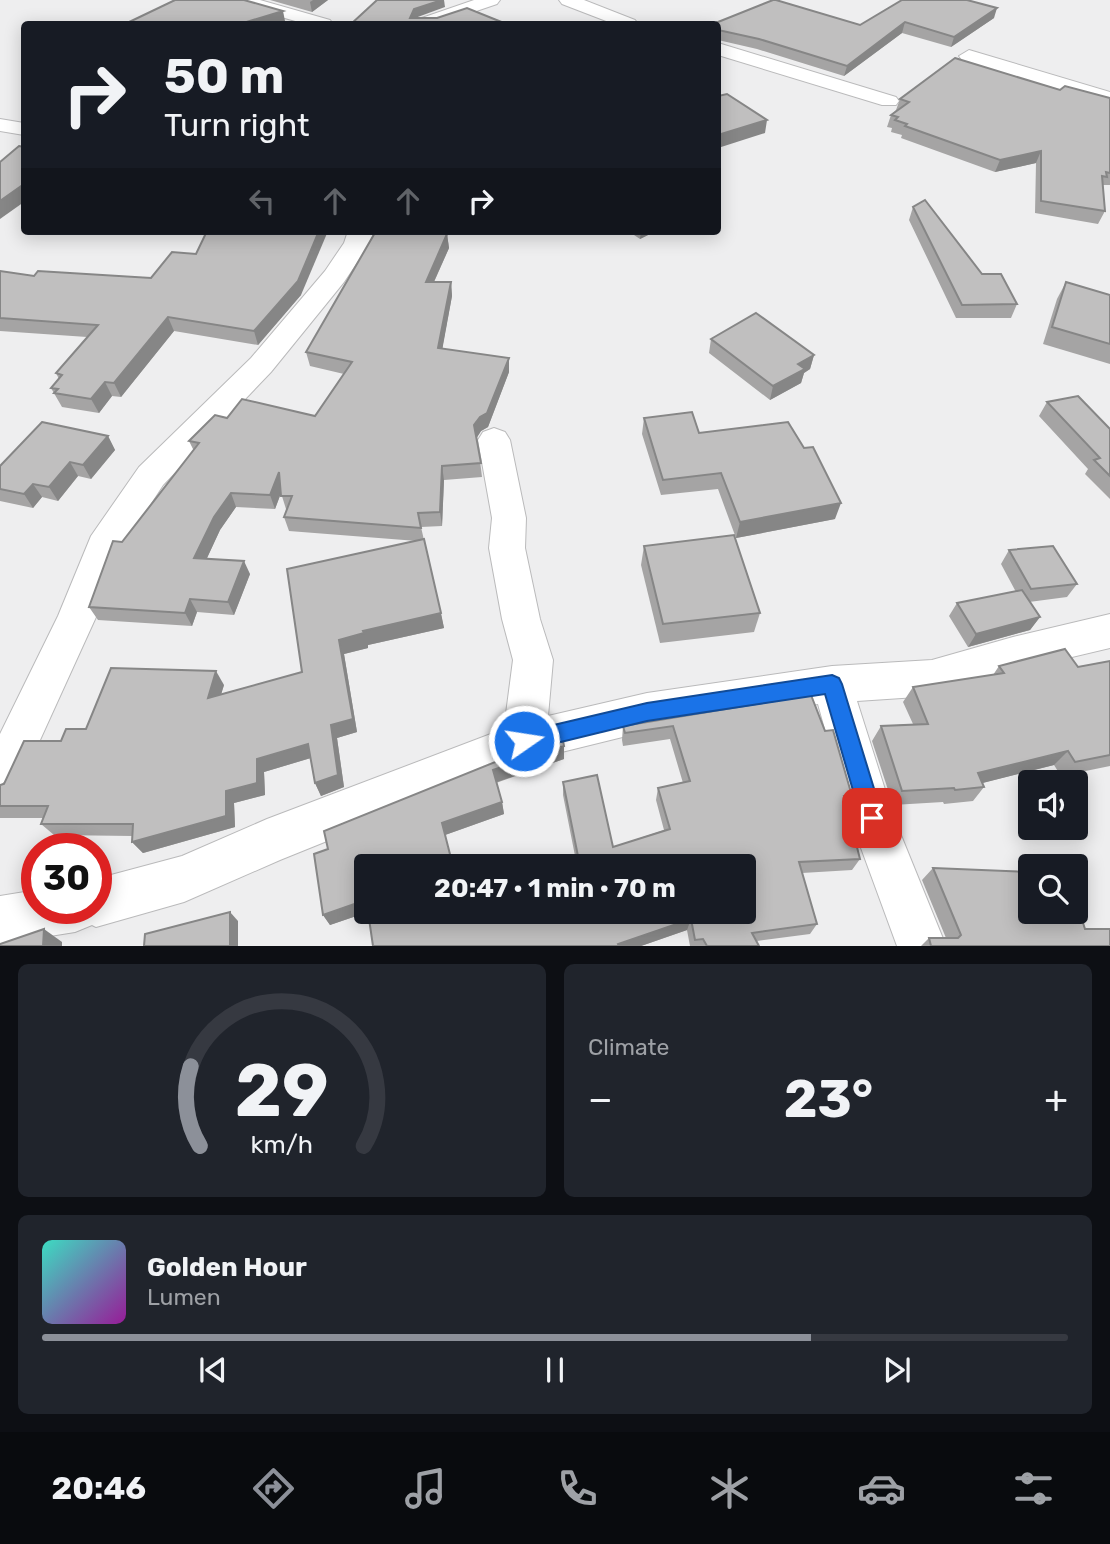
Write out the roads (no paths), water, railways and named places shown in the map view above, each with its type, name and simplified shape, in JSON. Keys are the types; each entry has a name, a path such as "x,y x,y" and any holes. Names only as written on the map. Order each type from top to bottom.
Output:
{"street":[{"path":"241,0 309,21"},
{"path":"431,21 491,0"},
{"path":"568,0 621,21"},
{"path":"721,50 889,101"},
{"path":"969,57 1110,99"},
{"path":"0,125 21,129"},
{"path":"0,780 77,617 104,546 151,476 261,365 335,276 359,235"},
{"path":"494,440 509,518 507,548 520,619 533,660 524,741"},
{"path":"112,898 184,879 267,842 524,741 647,712 832,684 932,678 1013,654 1110,631"},
{"path":"832,684 872,818 922,946"},
{"path":"0,920 21,917"}]}
